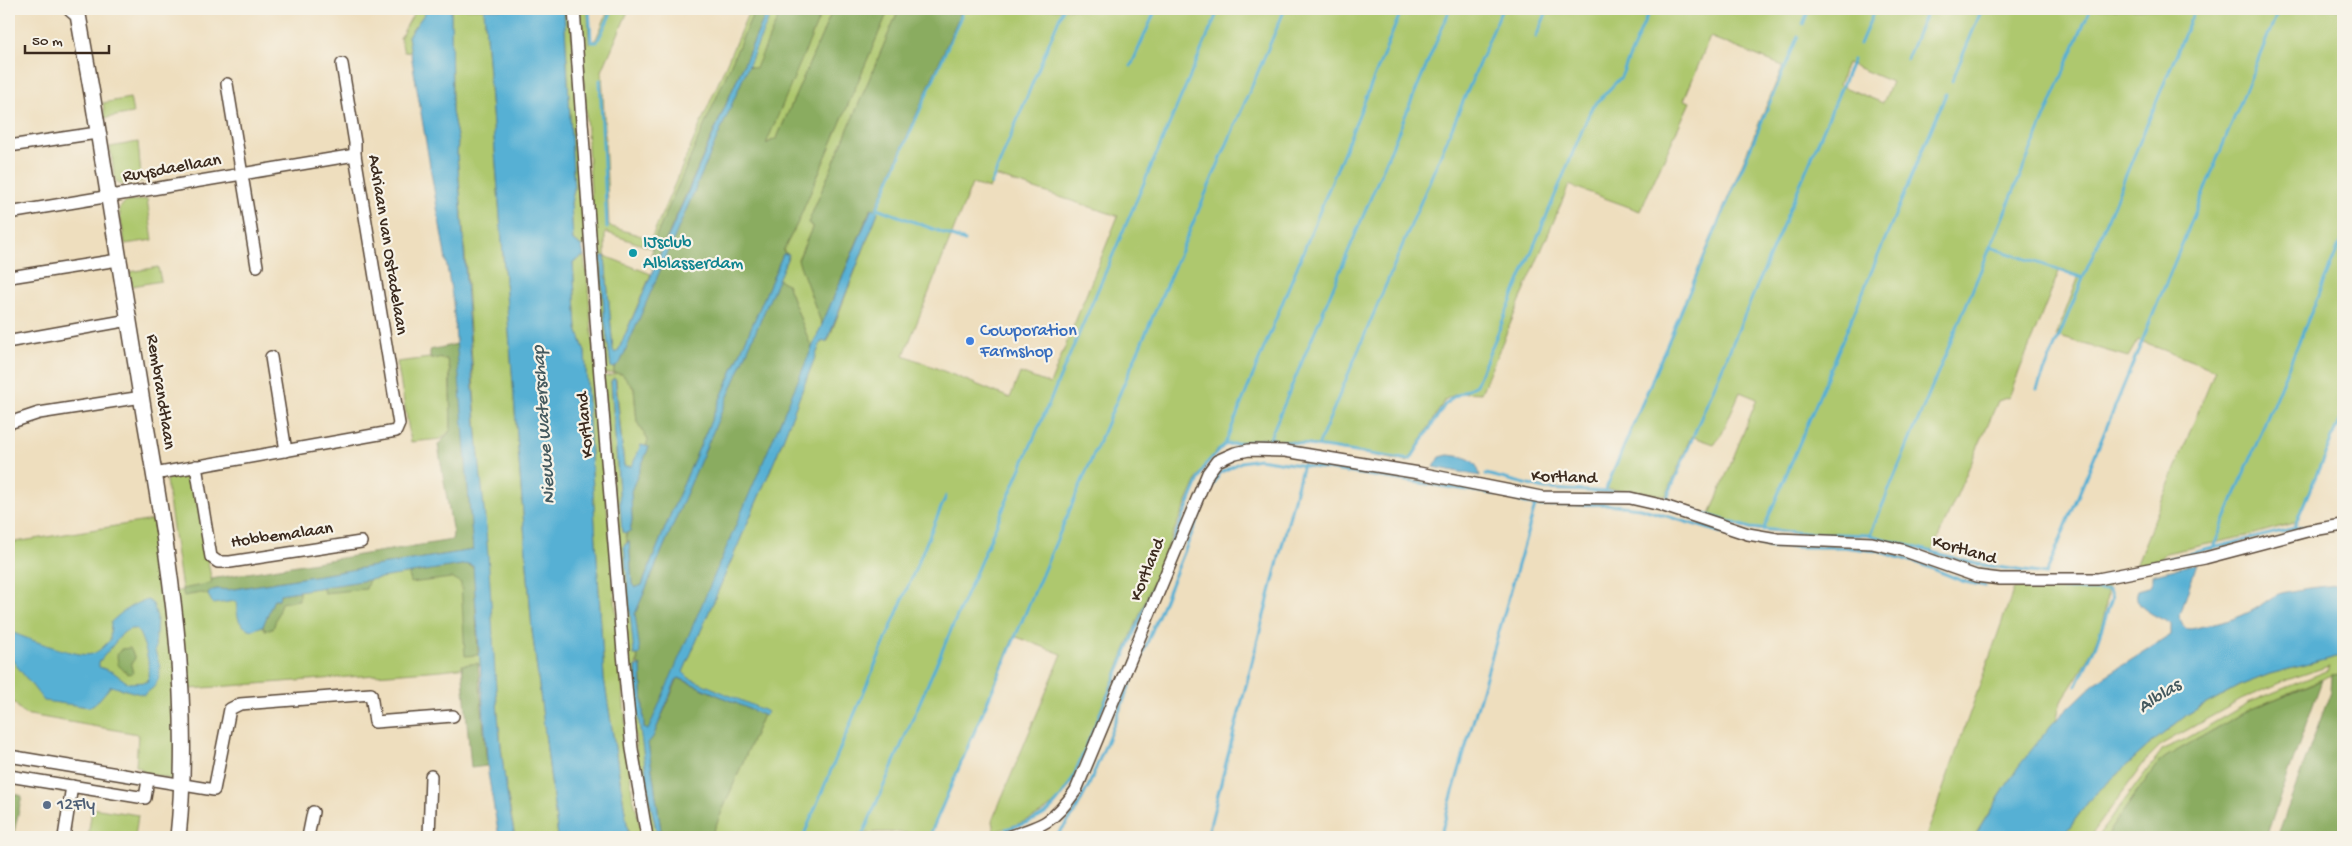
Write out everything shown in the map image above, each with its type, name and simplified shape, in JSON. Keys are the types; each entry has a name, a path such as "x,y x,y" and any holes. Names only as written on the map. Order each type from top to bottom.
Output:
{"street":[{"name":"Rembrandtlaan","path":"73,9 78,15 171,582 182,693 182,785 178,837"},
{"name":"Kortland","path":"574,9 600,376 624,664 632,749 647,837"},
{"name":"Adriaan van Ostadelaan","path":"286,451 396,431 399,424 354,155 356,143 342,64"},
{"name":"Ruysdaellaan","path":"227,84 257,266"},
{"path":"9,146 97,133"},
{"name":"Ruysdaellaan","path":"9,212 108,198 354,155"},
{"path":"10,277 118,260"},
{"path":"12,341 129,320"},
{"path":"154,474 286,451 272,357"},
{"path":"9,423 39,413 142,397"},
{"name":"Kortland","path":"1007,837 1040,826 1054,818 1063,809 1076,790 1208,473 1217,461 1235,453 1249,450 1274,450 1309,454 1541,497 1630,498 1661,505 1748,534 1777,539 1872,543 1902,550 1976,576 2000,579 2098,579 2205,558 2307,531 2343,525"},
{"name":"Hobbemalaan","path":"196,466 211,557 218,562 230,562 361,542"},
{"path":"9,756 214,790 230,709 240,704 371,694 375,722 453,716"},
{"path":"9,776 145,798 148,780"},
{"path":"429,837 431,776"},
{"path":"64,837 72,786"},
{"path":"308,837 312,812"}],"green space":[{"path":"416,9 425,9 425,13 408,36 411,51 404,52 400,38"},
{"path":"451,9 484,9 532,630 558,837 515,837 504,775 493,664 441,670 176,690 179,776 174,775 173,780 141,771 141,768 136,766 138,734 24,714 9,697 9,543 153,520 165,594 196,587 182,589 166,480 169,477 187,472 192,475 212,583 486,538 457,155 458,141 452,112"},
{"path":"564,9 570,9 585,214 585,244 582,246 573,241 571,203 574,189"},
{"path":"579,9 588,9 589,44 596,39 609,9 629,9 602,71 609,226 651,239 750,9 755,9 651,248 605,232 605,256 651,274 618,351 615,353 613,350 605,257 601,256 604,315 611,366 614,368 614,373 603,374"},
{"path":"755,9 768,9 653,269 656,256 651,254 653,249 651,248"},
{"path":"773,9 782,9 756,69 748,66"},
{"path":"782,9 823,9 766,144 777,138 833,9 889,9 797,224 783,251 787,254 783,254 671,513 642,585 635,588 632,584 629,541 627,542 626,533 630,531 632,520 631,491 649,447 646,446 648,440 637,422 634,388 622,374 614,373 614,368 621,361 748,66 756,68"},
{"path":"823,9 833,9 777,138 765,144"},
{"path":"889,9 899,9 808,223 813,226 798,259 822,325 812,349 787,284 778,279 789,255 783,251 797,224"},
{"path":"899,9 962,9 875,210 871,208 822,325 798,260 813,226 808,223"},
{"path":"962,9 2343,9 2343,411 2297,522 2251,535 2166,553 2158,562 2136,565 2215,370 2138,340 2128,357 2056,336 2079,276 2060,269 2009,397 1998,401 1932,552 1872,536 1811,535 1748,529 1710,515 1757,399 1740,392 1721,435 1714,444 1691,436 1666,496 1634,490 1606,489 1783,66 1710,37 1684,100 1690,102 1640,211 1569,185 1481,393 1462,393 1453,395 1445,400 1408,462 1292,441 1262,438 1226,445 1216,451 1199,475 1177,524 1069,787 1053,805 1026,821 994,832 992,821 1062,654 1014,636 930,835 878,832 848,837 711,837 763,715 689,678 683,672 776,457 821,342 828,341 878,212 875,210","holes":["1847,63 1892,82 1883,103 1839,85","995,176 1118,216 1050,384 1020,373 1010,398 904,355 972,184 989,189"]},
{"path":"130,98 133,113 105,118 103,103"},
{"path":"138,142 141,176 144,181 121,185 115,180 110,147"},
{"path":"147,199 153,240 125,244 119,209 125,202"},
{"path":"584,256 632,793 643,837 629,837 604,678 585,352 577,329 573,262"},
{"path":"158,267 161,281 132,286 130,272"},
{"path":"778,279 787,284 812,349 651,726 647,731 644,728 641,666 638,665 635,614"},
{"path":"457,344 473,550 228,590 217,589 210,591 208,595 202,593 184,596 182,589 212,583 211,579 452,540 453,534 438,445 451,430 450,368 447,359 430,358 430,350"},
{"path":"430,358 447,359 449,361 451,430 441,439 411,442 397,362"},
{"path":"614,373 622,374 634,389 637,422 648,440 646,446 641,445 632,467 624,466 616,379 613,378 611,381 622,532 626,533 627,542 624,546 638,655 635,677 636,700 649,792 658,837 651,837 637,759 603,377 614,375"},
{"path":"468,564 474,569 478,655 465,656 461,583 452,578 410,583 409,573"},
{"path":"369,579 366,589 324,593 322,587"},
{"path":"2107,585 2104,617 2100,632 2087,660 2062,700 2056,719 2003,792 1974,837 1926,837 2014,588 2046,590"},
{"path":"299,591 299,600 281,603 273,629 265,630 263,626 274,599 279,599 279,594"},
{"path":"130,648 135,658 131,665 133,673 128,674 118,665 117,655 121,649"},
{"path":"2343,655 2343,674 2332,675 2249,710 2166,757 2158,764 2105,837 2097,837 2163,749 2184,740 2248,703 2329,670 2329,666 2287,680 2241,700 2162,744 2146,760 2090,837 2062,837 2092,797 2148,746 2188,714 2239,686 2270,674"},
{"path":"478,663 487,766 471,768 462,665"},
{"path":"2343,674 2343,837 2277,837 2331,691 2332,675"},
{"path":"678,678 763,715 711,837 662,837 648,743 653,737"},
{"path":"2322,680 2266,837 2105,837 2158,763 2166,757 2249,710"},
{"path":"9,792 22,796 13,837 9,837"},
{"path":"92,808 138,815 135,837 88,837"}],"water":[{"path":"425,9 451,9 452,112 458,141 457,155 471,360 488,555 497,697 503,767 515,837 499,837 488,773 473,566 468,564 280,594 279,599 274,599 263,626 252,630 240,623 236,601 213,604 208,595 210,591 217,589 228,590 473,550 453,302 408,36 425,13"},
{"name":"Nieuwe Waterschap","path":"484,9 564,9 574,189 571,203 573,241 582,246 584,256 573,262 577,329 585,352 604,678 629,837 558,837 532,630"},
{"path":"768,9 773,9 621,361 614,368 611,367 604,315 601,256 605,256 613,350 615,353 618,351"},
{"path":"872,208 878,212 827,341 821,342 776,457 683,672 689,678 768,712 765,716 679,678 676,680 653,737 648,743 662,837 658,837 651,807 638,716 636,666 641,666 644,728 648,730"},
{"path":"783,254 789,254 635,614 640,652 639,655 634,655 624,546 629,541 632,584 635,588 642,585 671,513"},
{"path":"615,378 624,466 632,466 641,445 649,447 631,491 632,520 630,531 626,533 622,532 611,381"},
{"path":"1448,455 1469,459 1476,465 1480,476 1434,467 1440,457"},
{"name":"Alblas","path":"2197,563 2180,615 2185,628 2195,628 2237,618 2278,594 2343,584 2343,655 2270,674 2239,686 2188,714 2148,746 2092,797 2062,837 1974,837 2018,767 2052,724 2096,682 2171,635 2171,624 2147,611 2138,602 2138,590 2149,587 2152,582 2152,575"},
{"path":"148,600 153,604 157,617 155,651 160,666 159,678 154,687 144,695 111,686 97,702 89,707 44,701 9,656 9,631 64,651 86,655 95,653 110,640 111,622 128,608","holes":["130,629 137,629 147,655 149,676 147,682 128,683 113,672 99,667 99,662 123,633"]}],"waterway":[{"path":"589,9 591,42 597,42 613,9"},
{"path":"874,215 964,9"},
{"path":"991,184 1063,9"},
{"path":"1131,66 1156,9"},
{"path":"858,837 863,834 1219,9"},
{"path":"930,835 1285,9"},
{"path":"1225,444 1402,9"},
{"path":"1270,438 1450,9"},
{"path":"1318,446 1502,9"},
{"path":"1536,37 1548,9"},
{"path":"1282,441 1410,460 1444,406 1452,398 1476,385 1591,109 1621,77 1650,9"},
{"path":"1803,24 1809,9"},
{"path":"1860,44 1875,9"},
{"path":"1907,59 1928,9"},
{"path":"1952,81 1982,9"},
{"path":"1870,535 2090,9"},
{"path":"2037,389 2195,9"},
{"path":"2046,574 2279,9"},
{"path":"1605,491 1798,36"},
{"path":"1666,500 1853,60"},
{"path":"600,80 607,228"},
{"path":"1763,530 1946,94"},
{"path":"877,208 965,241"},
{"path":"2213,548 2343,236"},
{"path":"1990,247 2083,278"},
{"path":"2294,527 2343,412"},
{"path":"1006,829 1029,822 1045,814 1058,801 1072,780 1205,465 1224,445 1274,439"},
{"path":"1060,837 1058,834 1074,814 1089,785 1208,494 1220,473 1241,462 1259,459 1501,495 1535,506 1605,504 1640,508 1769,547 1843,547 1877,551 1921,564 1965,582 1985,586"},
{"path":"1207,837 1303,464"},
{"path":"1486,474 1545,489 1636,493 1750,528 1804,533 1870,535 1976,564 2046,574"},
{"path":"803,837 946,496"},
{"path":"1440,837 1535,506"},
{"path":"2151,563 2303,526"},
{"path":"2035,589 2109,590 2112,598 2096,645 2076,686"}],"place":[{"name":"IJsclub Alblasserdam","path":"633,253"},
{"name":"Cowporation Farmshop","path":"970,341"},
{"name":"12Fly","path":"47,805"}]}
